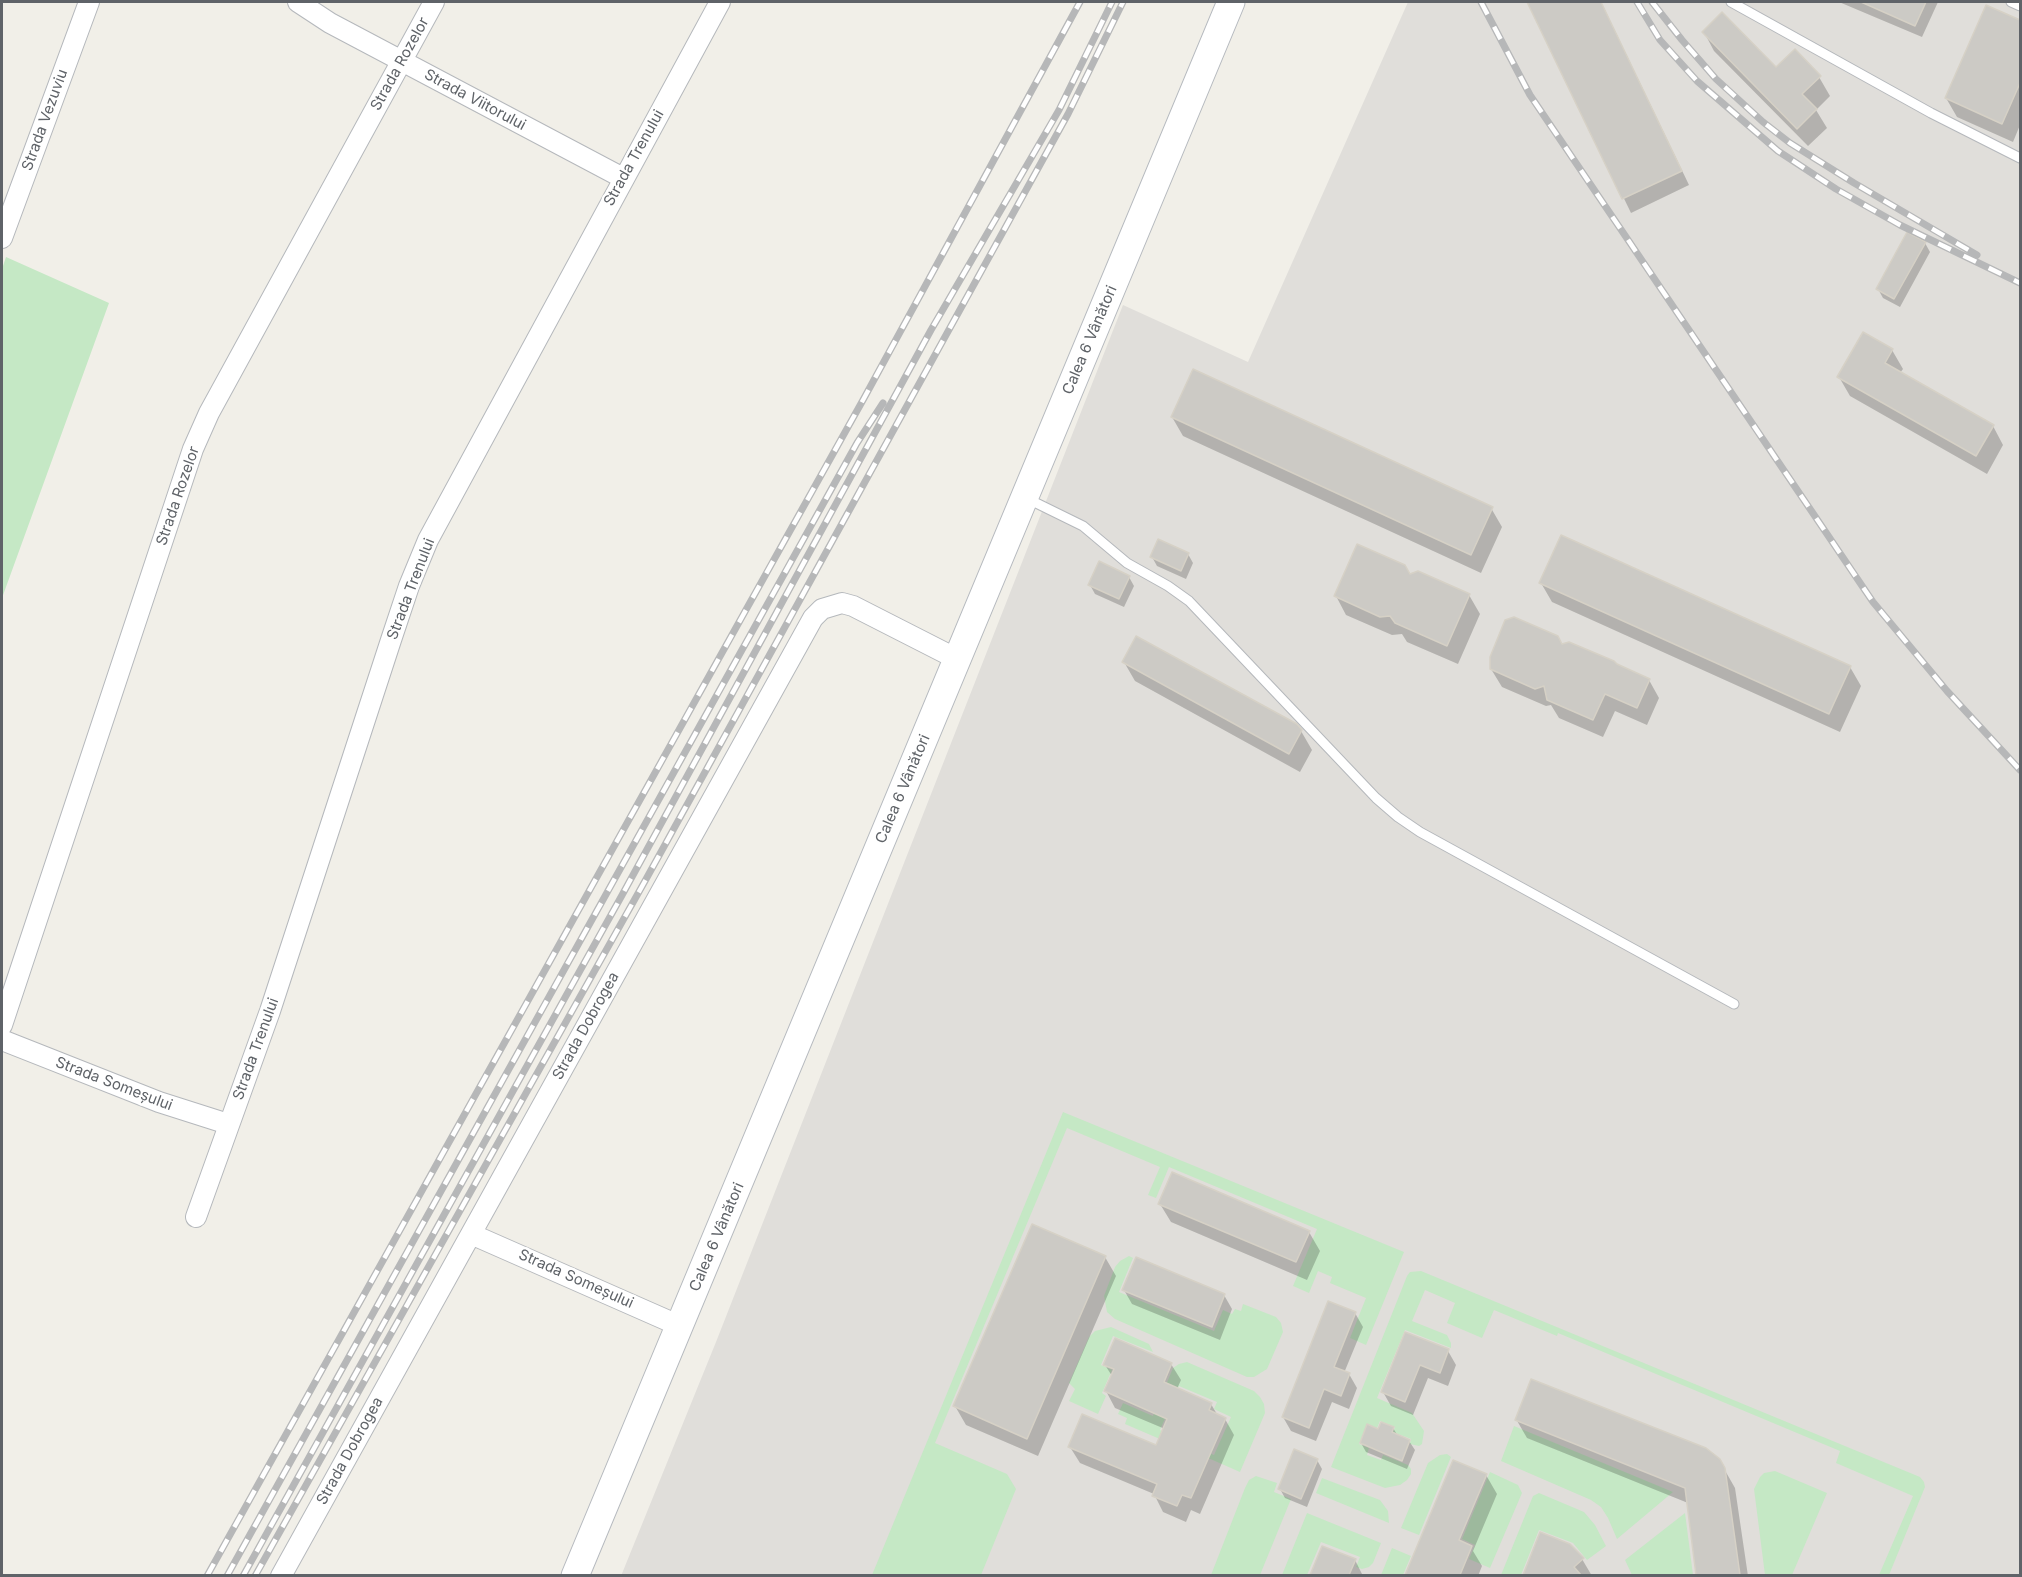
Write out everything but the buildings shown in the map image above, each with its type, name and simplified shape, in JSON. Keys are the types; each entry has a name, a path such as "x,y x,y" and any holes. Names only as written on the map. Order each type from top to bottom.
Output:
{"main road":[{"name":"Calea 6 Vânători","path":"575,1575 1231,2"}],"street":[{"name":"Strada Vezuviu","path":"2,238 89,2"},
{"name":"Strada Viitorului","path":"298,2 330,23 401,62 623,178"},
{"name":"Strada Rozelor","path":"2,1025 193,449 209,412 434,2"},
{"name":"Strada Trenului","path":"196,1217 270,1011 409,586 428,540 720,2"},
{"name":"Strada Dobrogea","path":"281,1575 813,618 822,609 842,603 853,606 957,659"},
{"name":"Strada Someșului","path":"2,1040 159,1102 228,1124"},
{"name":"Strada Someșului","path":"471,1234 680,1326"}],"lane":[{"path":"1731,2 1931,113 2020,158"},
{"path":"2011,2 2020,6"},
{"path":"1025,497 1083,526 1127,562 1189,601 1376,798 1398,817 1420,832 1734,1004"}],"shaded area":[{"path":"1408,2 2020,2 2020,1575 621,1576 716,1342 1123,305 1248,362"}],"green space":[{"path":"6,257 109,303 2,598 2,269"},
{"path":"1063,1112 1404,1252 1366,1345 1350,1338 1366,1298 1330,1283 1332,1277 1318,1271 1309,1293 1293,1286 1317,1229 1169,1167 1156,1198 1148,1195 1160,1167 1067,1128 935,1443 1007,1474 1016,1489 981,1575 872,1575"},
{"path":"1129,1256 1133,1258 1119,1292 1214,1331 1223,1310 1232,1314 1235,1309 1241,1311 1243,1304 1276,1317 1281,1323 1283,1332 1267,1369 1254,1377 1247,1377 1115,1319 1107,1312 1104,1296 1115,1267"},
{"path":"1421,1271 1920,1477 1925,1487 1889,1575 1879,1575 1913,1496 1836,1463 1840,1451 1558,1333 1557,1336 1494,1310 1482,1338 1447,1323 1455,1303 1425,1290 1412,1321 1447,1335 1451,1348 1405,1330 1377,1398 1412,1413 1424,1431 1422,1444 1419,1446 1410,1444 1411,1439 1393,1432 1395,1427 1380,1421 1377,1428 1367,1424 1359,1444 1369,1448 1367,1455 1381,1460 1383,1455 1408,1465 1411,1474 1400,1485 1385,1488 1331,1467 1407,1276 1410,1272"},
{"path":"1111,1327 1149,1344 1153,1352 1113,1336 1101,1365 1112,1370 1102,1393 1106,1396 1098,1414 1069,1401 1075,1389 1069,1383 1089,1337 1095,1331"},
{"path":"1187,1362 1254,1391 1264,1404 1265,1413 1240,1472 1199,1454 1201,1450 1214,1455 1231,1417 1214,1409 1217,1402 1179,1386 1160,1430 1186,1442 1183,1449 1125,1424 1127,1418 1118,1414 1123,1403 1153,1416 1173,1368"},
{"path":"1514,1426 1673,1492 1617,1539 1601,1507 1591,1500 1501,1461"},
{"path":"1447,1454 1451,1457 1419,1535 1401,1528 1428,1463 1440,1455"},
{"path":"1775,1471 1827,1493 1792,1575 1765,1575 1754,1489 1764,1473"},
{"path":"1490,1472 1518,1485 1522,1493 1490,1568 1469,1559 1475,1545 1462,1539"},
{"path":"1256,1476 1277,1483 1274,1492 1291,1499 1260,1575 1211,1575 1245,1488 1249,1480"},
{"path":"1322,1478 1380,1500 1388,1511 1389,1523 1316,1493"},
{"path":"1539,1493 1584,1512 1595,1525 1606,1546 1587,1560 1573,1543 1539,1530 1521,1575 1501,1575 1533,1496"},
{"path":"1307,1513 1381,1543 1373,1563 1362,1569 1356,1567 1360,1557 1321,1542 1307,1575 1282,1575"},
{"path":"1685,1513 1693,1575 1632,1575 1625,1560"},
{"path":"1392,1548 1411,1556 1403,1575 1381,1575"}],"railway":[{"path":"207,1576 863,400 1080,2"},
{"path":"243,1576 621,897 931,330 1059,110 1112,2"},
{"path":"255,1576 645,881 1068,114 1123,2"},
{"path":"1481,2 1530,95 1873,602 1947,691 2020,770"},
{"path":"1637,2 1660,40 1697,81 1778,151 1836,189 1900,225 2020,283"},
{"path":"1652,2 1716,79 1763,122 1790,143 1854,183 1977,255"},
{"path":"227,1576 857,443 883,403"}]}
